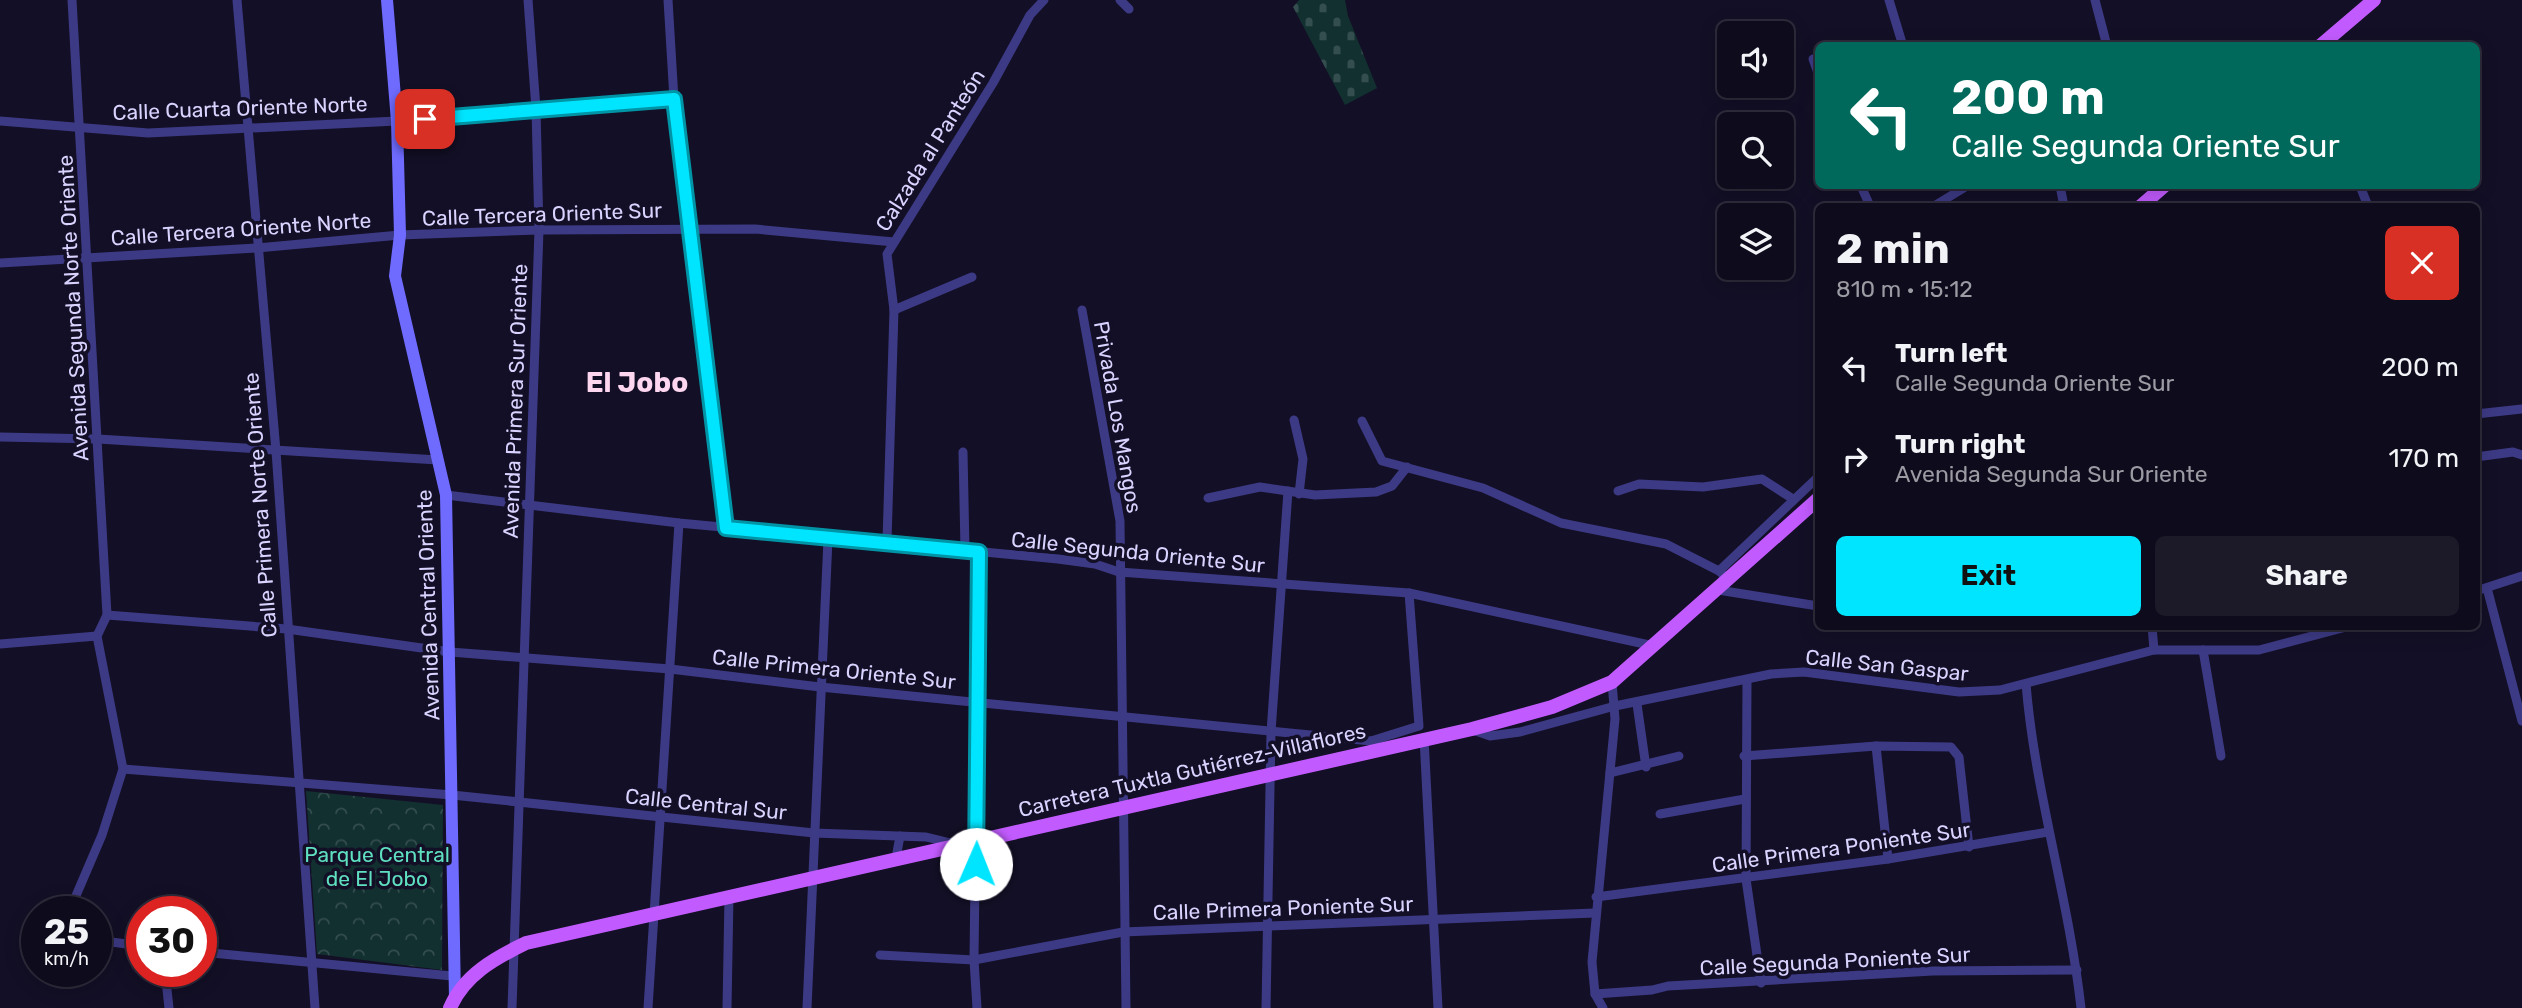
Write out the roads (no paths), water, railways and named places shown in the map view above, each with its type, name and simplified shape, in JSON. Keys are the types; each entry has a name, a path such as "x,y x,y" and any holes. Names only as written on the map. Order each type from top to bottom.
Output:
{"main road":[{"path":"2325,42 2374,0"},
{"path":"2144,203 2161,189"},
{"name":"Carretera Tuxtla Gutiérrez-Villaflores","path":"452,1003 488,962 526,943 1124,807 1422,732 1472,729 1552,707 1612,682 1656,646 1722,580 1815,502"}],"street":[{"name":"Avenida Segunda Norte Oriente","path":"72,0 107,615"},
{"name":"Calle Primera Norte Oriente","path":"237,0 276,451 315,1008"},
{"name":"Avenida Central Oriente","path":"387,0 397,121 400,235 395,276 446,495 452,795 452,1003"},
{"name":"Avenida Primera Sur Oriente","path":"512,1008 539,230 536,109 528,0"},
{"path":"668,0 674,99 692,227 726,528"},
{"name":"Calzada al Panteón","path":"887,541 894,310 887,254 993,83 1030,15 1044,0"},
{"path":"1121,0 1129,9"},
{"path":"1889,0 1902,42"},
{"path":"2095,0 2107,42"},
{"path":"1813,59 1815,65"},
{"name":"Calle Cuarta Oriente Norte","path":"0,121 148,133 397,121 674,99"},
{"path":"1937,203 1950,190"},
{"name":"Calle Tercera Oriente Sur","path":"400,235 692,227 755,229 894,242"},
{"name":"Calle Tercera Oriente Norte","path":"0,263 257,248 400,235"},
{"path":"894,310 972,277"},
{"name":"Privada Los Mangos","path":"1082,310 1120,521 1126,1008"},
{"path":"2480,414 2522,409"},
{"path":"1294,420 1303,459 1299,495"},
{"path":"1362,421 1382,461 1483,488 1561,523 1666,544 1722,580 1815,605"},
{"path":"2,440 98,439 438,460"},
{"path":"963,452 965,550"},
{"path":"2480,456 2513,452 2522,455"},
{"path":"1208,498 1260,487 1299,495 1376,492 1392,486 1407,467"},
{"path":"1618,491 1639,484 1703,487 1762,479 1793,499"},
{"path":"1722,580 1793,499 1815,480"},
{"path":"1266,1008 1271,732 1288,491"},
{"name":"Calle Segunda Oriente Sur","path":"446,495 828,539 887,541 1095,564 1119,572 1409,593 1656,646"},
{"path":"648,1008 679,523"},
{"path":"807,1008 828,539"},
{"path":"977,1008 974,960 979,552"},
{"path":"2480,590 2522,576"},
{"path":"2487,588 2522,721"},
{"path":"1409,593 1435,920 1437,1008"},
{"path":"76,896 102,835 122,769 97,636 107,615"},
{"name":"Calle Primera Oriente Sur","path":"107,615 287,629 450,652 670,669 1374,745"},
{"path":"2152,630 2154,650"},
{"name":"Calle San Gaspar","path":"1472,729 1490,736 1520,732 1615,706 1637,704 1771,674 1804,672 1959,692 2000,690 2154,650 2259,650 2335,630"},
{"path":"0,644 97,636"},
{"path":"2203,650 2221,756"},
{"path":"1747,680 1744,756 1746,879 1761,983"},
{"path":"1603,1008 1595,994 1592,962 1615,706 1612,682"},
{"path":"2026,684 2048,832 2077,970 2081,1008"},
{"path":"1637,704 1646,766"},
{"path":"1744,756 1876,746 1951,747 1959,757 1969,847"},
{"path":"1876,746 1888,859"},
{"path":"1610,773 1679,756"},
{"name":"Calle Central Sur","path":"122,769 452,795 814,833 926,837 956,845"},
{"path":"1660,814 1745,799"},
{"name":"Calle Primera Poniente Sur","path":"1596,897 1888,859 2048,832"},
{"path":"896,858 900,836"},
{"path":"727,1008 729,896"},
{"name":"Calle Primera Poniente Sur","path":"880,955 974,960 1124,932 1269,929 1595,913"},
{"path":"217,954 452,976"},
{"name":"Calle Segunda Poniente Sur","path":"1595,994 1652,990 1668,986 1761,983 1933,971 2077,970"},
{"path":"167,987 169,1008"}],"district":[{"name":"El Jobo","path":"637,382"}],"park label":[{"name":"Parque Central de El Jobo","path":"377,866"}]}
